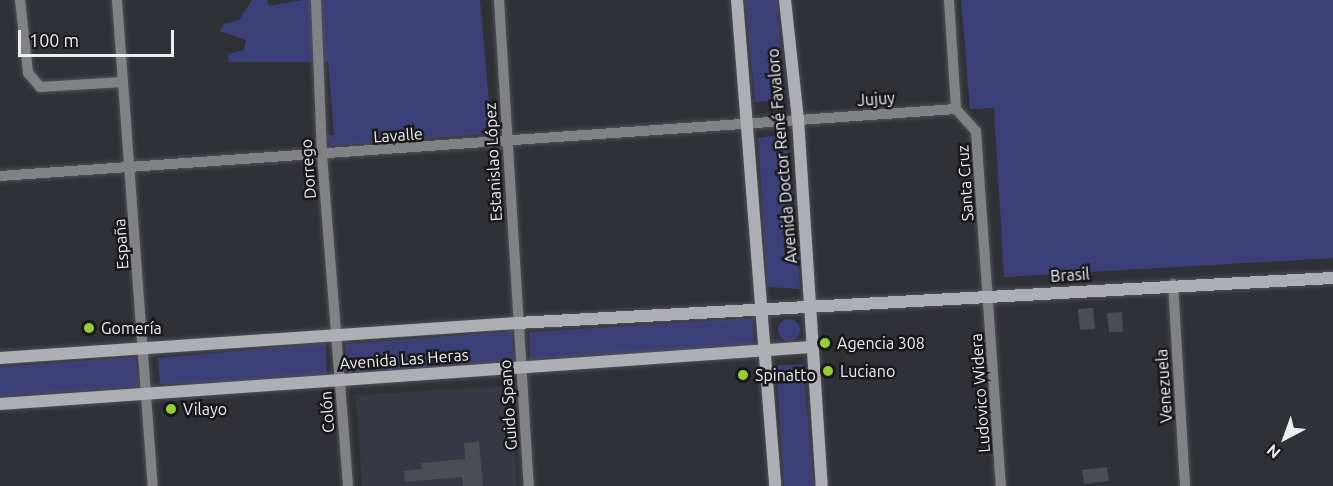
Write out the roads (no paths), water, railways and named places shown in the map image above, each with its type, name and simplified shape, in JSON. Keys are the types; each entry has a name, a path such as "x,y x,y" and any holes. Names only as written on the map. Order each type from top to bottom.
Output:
{"main road":[{"name":"Avenida Doctor René Favaloro","path":"737,0 775,486"},
{"name":"Avenida Doctor René Favaloro","path":"785,0 798,119 811,347 822,486"},
{"name":"Brasil","path":"810,309 1173,284 1333,278"},
{"name":"Avenida Las Heras","path":"0,358 762,308 810,309"},
{"name":"Avenida Las Heras","path":"0,404 811,347"}],"street":[{"path":"20,0 28,73 40,87 123,82"},
{"name":"España","path":"117,0 153,486"},
{"name":"Dorrego","path":"316,0 322,155 336,336"},
{"name":"Estanislao López","path":"499,0 517,323"},
{"path":"949,0 956,109"},
{"name":"Jujuy","path":"798,119 956,109"},
{"name":"Santa Cruz","path":"956,109 976,131 989,298"},
{"name":"Lavalle","path":"0,176 322,155 798,119"},
{"name":"Venezuela","path":"1173,284 1185,486"},
{"name":"Ludovico Widera","path":"989,298 1001,486"},
{"name":"Guido Spano","path":"517,323 528,486"},
{"name":"Colón","path":"336,336 348,486"}],"place":[{"name":"Gomería","path":"89,328"},
{"name":"Agencia 308","path":"825,343"},
{"name":"Luciano","path":"828,371"},
{"name":"Spinatto","path":"743,375"},
{"name":"Vilayo","path":"171,409"}]}
